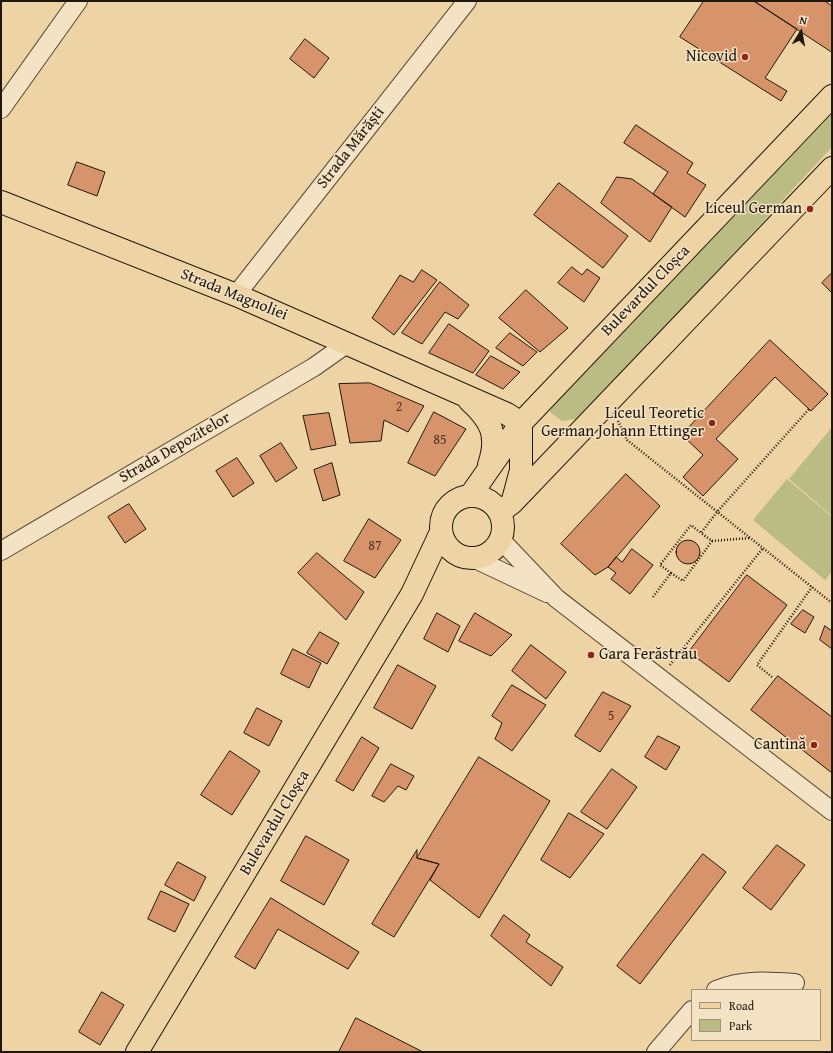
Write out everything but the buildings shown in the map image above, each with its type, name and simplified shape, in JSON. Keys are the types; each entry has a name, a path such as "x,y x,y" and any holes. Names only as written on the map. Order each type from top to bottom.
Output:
{"main road":[{"name":"Bulevardul Cloșca","path":"137,1052 412,594 440,532 440,521 444,511 451,503 460,498 470,496 521,423 832,96"},
{"path":"506,507 832,168"},
{"name":"Strada Magnoliei","path":"1,202 236,295 507,414 521,423"},
{"name":"Strada Magnoliei","path":"464,396 480,410 492,428 493,453 487,471"},
{"path":"500,539 506,507 521,470 521,423"},
{"path":"470,496 481,497 506,507"},
{"path":"440,532 443,541 449,548 467,557"},
{"name":"Bulevardul Cloșca","path":"412,594 437,570 467,557 489,553 500,539"}],"street":[{"path":"1,109 78,1"},
{"name":"Strada Mărăști","path":"236,295 467,1"},
{"name":"Strada Depozitelor","path":"1,551 314,367 348,343"},
{"path":"500,539 556,598 832,811"},
{"path":"467,557 556,598"},
{"path":"718,989 729,984 754,981 795,983"},
{"path":"656,1052 691,1011"}],"path":[{"path":"701,533 717,512 809,408"},
{"path":"627,440 832,603"},
{"path":"712,541 683,581 660,565 691,525 712,541 750,538"},
{"path":"681,650 763,548"},
{"path":"653,597 671,573"},
{"path":"772,677 757,665 812,587"}],"green space":[{"path":"832,107 832,147 594,404 576,419 562,421 550,412 551,398"},
{"path":"832,427 832,516 789,479"},
{"path":"787,479 832,517 832,572 825,580 753,520"}],"place":[{"name":"Nicovid","path":"745,57"},
{"name":"Liceul German","path":"810,209"},
{"name":"Liceul Teoretic German Johann Ettinger","path":"712,423"},
{"name":"Gara Ferăstrău","path":"591,655"},
{"name":"Cantină","path":"814,745"}]}
